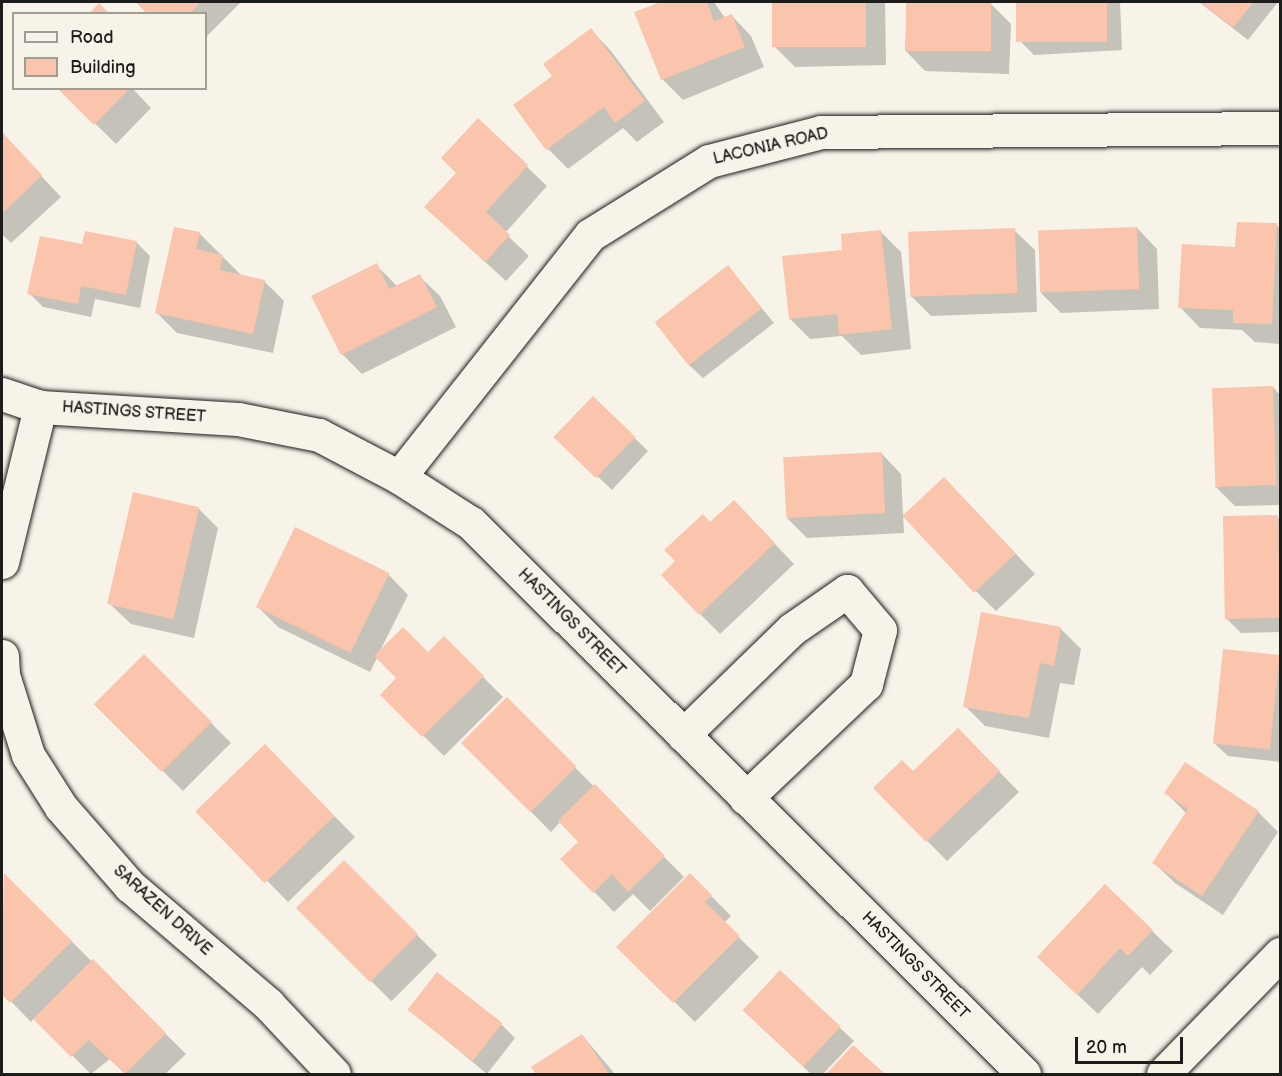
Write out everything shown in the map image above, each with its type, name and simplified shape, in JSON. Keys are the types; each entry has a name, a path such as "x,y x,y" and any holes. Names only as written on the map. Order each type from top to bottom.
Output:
{"street":[{"name":"LACONIA ROAD","path":"399,477 590,235 709,161 821,132 1281,128"},
{"name":"HASTINGS STREET","path":"2,394 40,407 238,419 318,435 399,477 471,523 1024,1074"},
{"path":"2,562 40,407"},
{"path":"683,735 792,629 847,591 880,630 866,684 746,798"},
{"name":"SARAZEN DRIVE","path":"2,656 3,675 28,755 61,807 130,886 268,1004 334,1074"},
{"path":"1163,1074 1281,954"}],"building":[{"path":"136,2 201,2 191,12 145,12"},
{"path":"661,2 707,2 714,21 732,14 745,47 661,80 634,12"},
{"path":"772,2 866,2 866,47 772,47"},
{"path":"906,2 991,2 991,51 906,51"},
{"path":"1016,2 1107,2 1107,42 1016,42"},
{"path":"1200,2 1254,2 1233,27"},
{"path":"99,3 108,12 91,12"},
{"path":"591,28 645,101 615,123 604,107 546,150 513,105 552,76 543,64"},
{"path":"59,90 128,90 94,125"},
{"path":"478,118 528,165 486,212 510,235 485,262 424,207 456,173 441,158"},
{"path":"2,132 42,175 2,214"},
{"path":"1237,222 1277,223 1272,324 1233,323 1233,310 1178,308 1182,244 1235,247"},
{"path":"174,227 200,232 196,249 223,255 220,270 265,280 253,334 155,313"},
{"path":"1137,227 1139,289 1040,292 1038,230"},
{"path":"1015,228 1017,293 910,297 908,232"},
{"path":"881,230 892,329 839,335 837,314 789,319 782,256 842,250 841,234"},
{"path":"85,231 137,241 126,295 81,286 78,304 27,294 40,236 82,244"},
{"path":"377,263 389,289 420,274 437,307 341,355 311,296"},
{"path":"728,265 762,308 689,366 655,322"},
{"path":"1273,386 1276,485 1215,487 1212,388"},
{"path":"593,396 635,437 596,478 553,437"},
{"path":"882,452 885,513 786,518 783,457"},
{"path":"944,477 1016,554 974,593 902,516"},
{"path":"133,492 199,507 173,619 107,604"},
{"path":"734,500 775,543 699,615 661,575 675,561 664,550 703,514 710,522"},
{"path":"1278,515 1280,618 1225,619 1223,516"},
{"path":"295,527 389,573 350,653 256,607"},
{"path":"981,612 1061,627 1054,666 1040,663 1029,718 963,707"},
{"path":"403,627 428,652 444,636 484,676 422,737 380,695 396,678 374,656"},
{"path":"1223,649 1280,655 1270,749 1213,743"},
{"path":"144,654 212,722 162,772 94,704"},
{"path":"507,697 576,766 530,812 461,743"},
{"path":"958,728 1000,771 926,842 873,788 902,760 913,771"},
{"path":"265,744 334,816 265,883 195,811"},
{"path":"1185,762 1259,811 1202,896 1152,863 1188,809 1164,793"},
{"path":"595,784 665,856 628,892 612,874 593,893 560,859 578,842 558,821"},
{"path":"344,860 418,934 370,982 296,908"},
{"path":"4,873 72,941 10,1003 2,995"},
{"path":"690,873 712,895 705,902 740,936 673,1003 616,947"},
{"path":"1105,884 1153,930 1128,956 1120,948 1077,995 1037,957"},
{"path":"93,959 166,1033 125,1074 89,1040 71,1057 33,1019"},
{"path":"780,970 841,1027 803,1067 742,1010"},
{"path":"437,972 502,1023 473,1061 407,1010"},
{"path":"582,1034 609,1074 536,1074 531,1067"},
{"path":"853,1045 885,1074 826,1074"}]}
